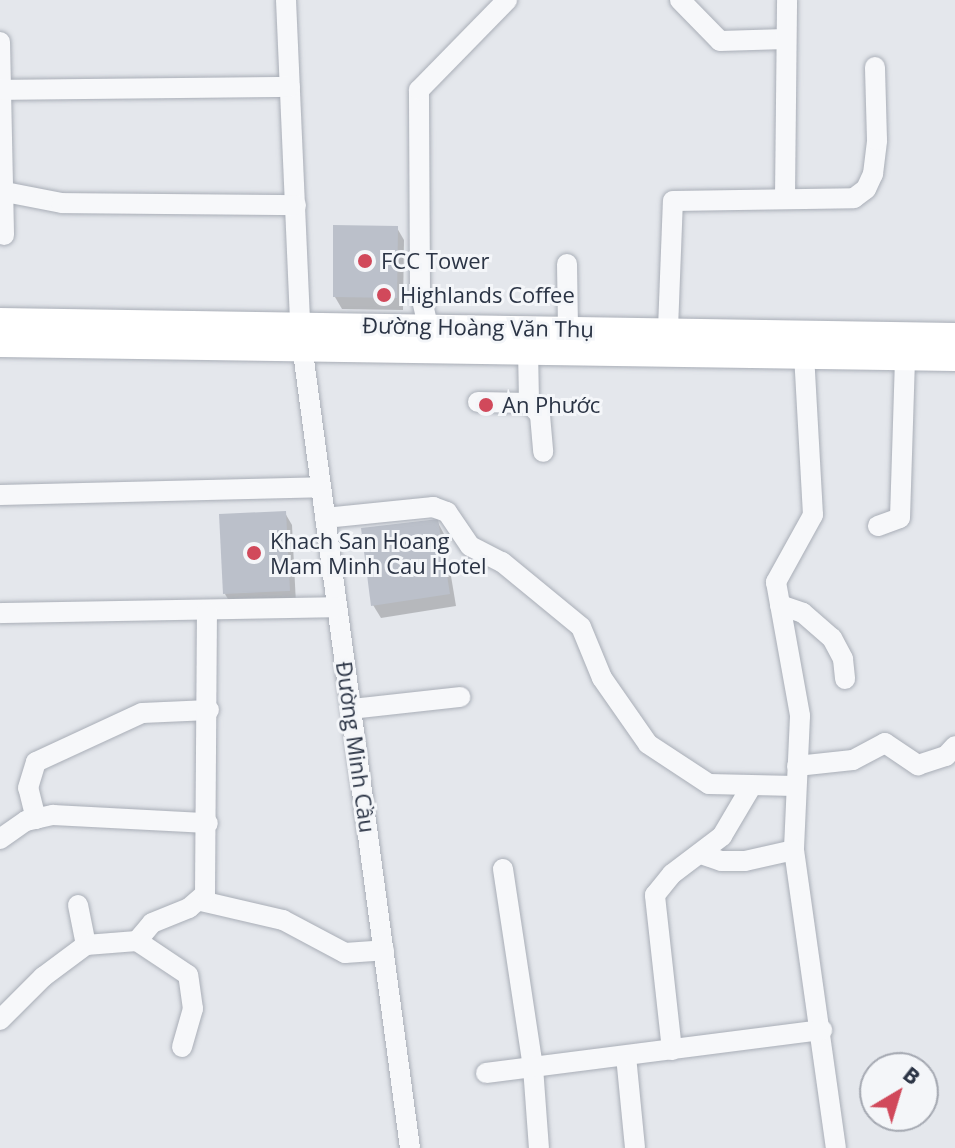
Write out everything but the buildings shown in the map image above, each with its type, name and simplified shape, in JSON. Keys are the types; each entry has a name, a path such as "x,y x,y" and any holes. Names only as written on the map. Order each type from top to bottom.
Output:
{"main road":[{"name":"Đường Hoàng Văn Thụ","path":"0,321 528,349 678,337 955,336"},
{"name":"Đường Hoàng Văn Thụ","path":"0,344 301,335 428,326 568,328 678,337 804,354 955,358"}],"street":[{"name":"Đường Minh Cầu","path":"286,0 301,335 410,1148"},
{"path":"428,326 420,291 419,90 507,0"},
{"path":"680,0 720,41 786,39"},
{"path":"785,197 787,0"},
{"path":"0,42 4,235"},
{"path":"678,337 673,201 854,198 866,189 877,140 875,67"},
{"path":"2,90 290,87"},
{"path":"2,191 62,203 296,205"},
{"path":"567,264 568,328"},
{"path":"528,349 529,403 540,415 543,452"},
{"path":"804,354 815,497 813,515 777,570 780,605 800,716 794,850 822,1030 836,1148"},
{"path":"878,526 900,518 905,356"},
{"path":"478,402 529,403"},
{"path":"0,495 321,487"},
{"path":"325,518 433,507 447,512 470,546 502,562 581,627 602,678 648,744 709,784 751,787 853,760 885,743 918,765 946,756 955,746"},
{"path":"780,605 820,625 843,659 845,679"},
{"path":"0,613 207,612 337,607"},
{"path":"201,901 208,823 207,612"},
{"path":"351,709 460,697"},
{"path":"36,819 28,788 36,762 142,713 209,710"},
{"path":"672,1050 655,895 672,874 722,836 751,787"},
{"path":"0,839 36,819 53,815 208,823"},
{"path":"701,854 721,861 745,861 794,850"},
{"path":"503,869 533,1067 539,1148"},
{"path":"137,941 152,923 201,901 283,920 345,953 384,950"},
{"path":"78,905 86,945"},
{"path":"0,1020 43,977 86,945 137,941 188,975 193,1009 182,1047"},
{"path":"486,1073 822,1030"},
{"path":"626,1056 635,1148"}],"place":[{"name":"FCC Tower","path":"365,261"},
{"name":"Highlands Coffee","path":"384,295"},
{"name":"An Phước","path":"486,405"},
{"name":"Khach San Hoang Mam Minh Cau Hotel","path":"254,553"}]}
